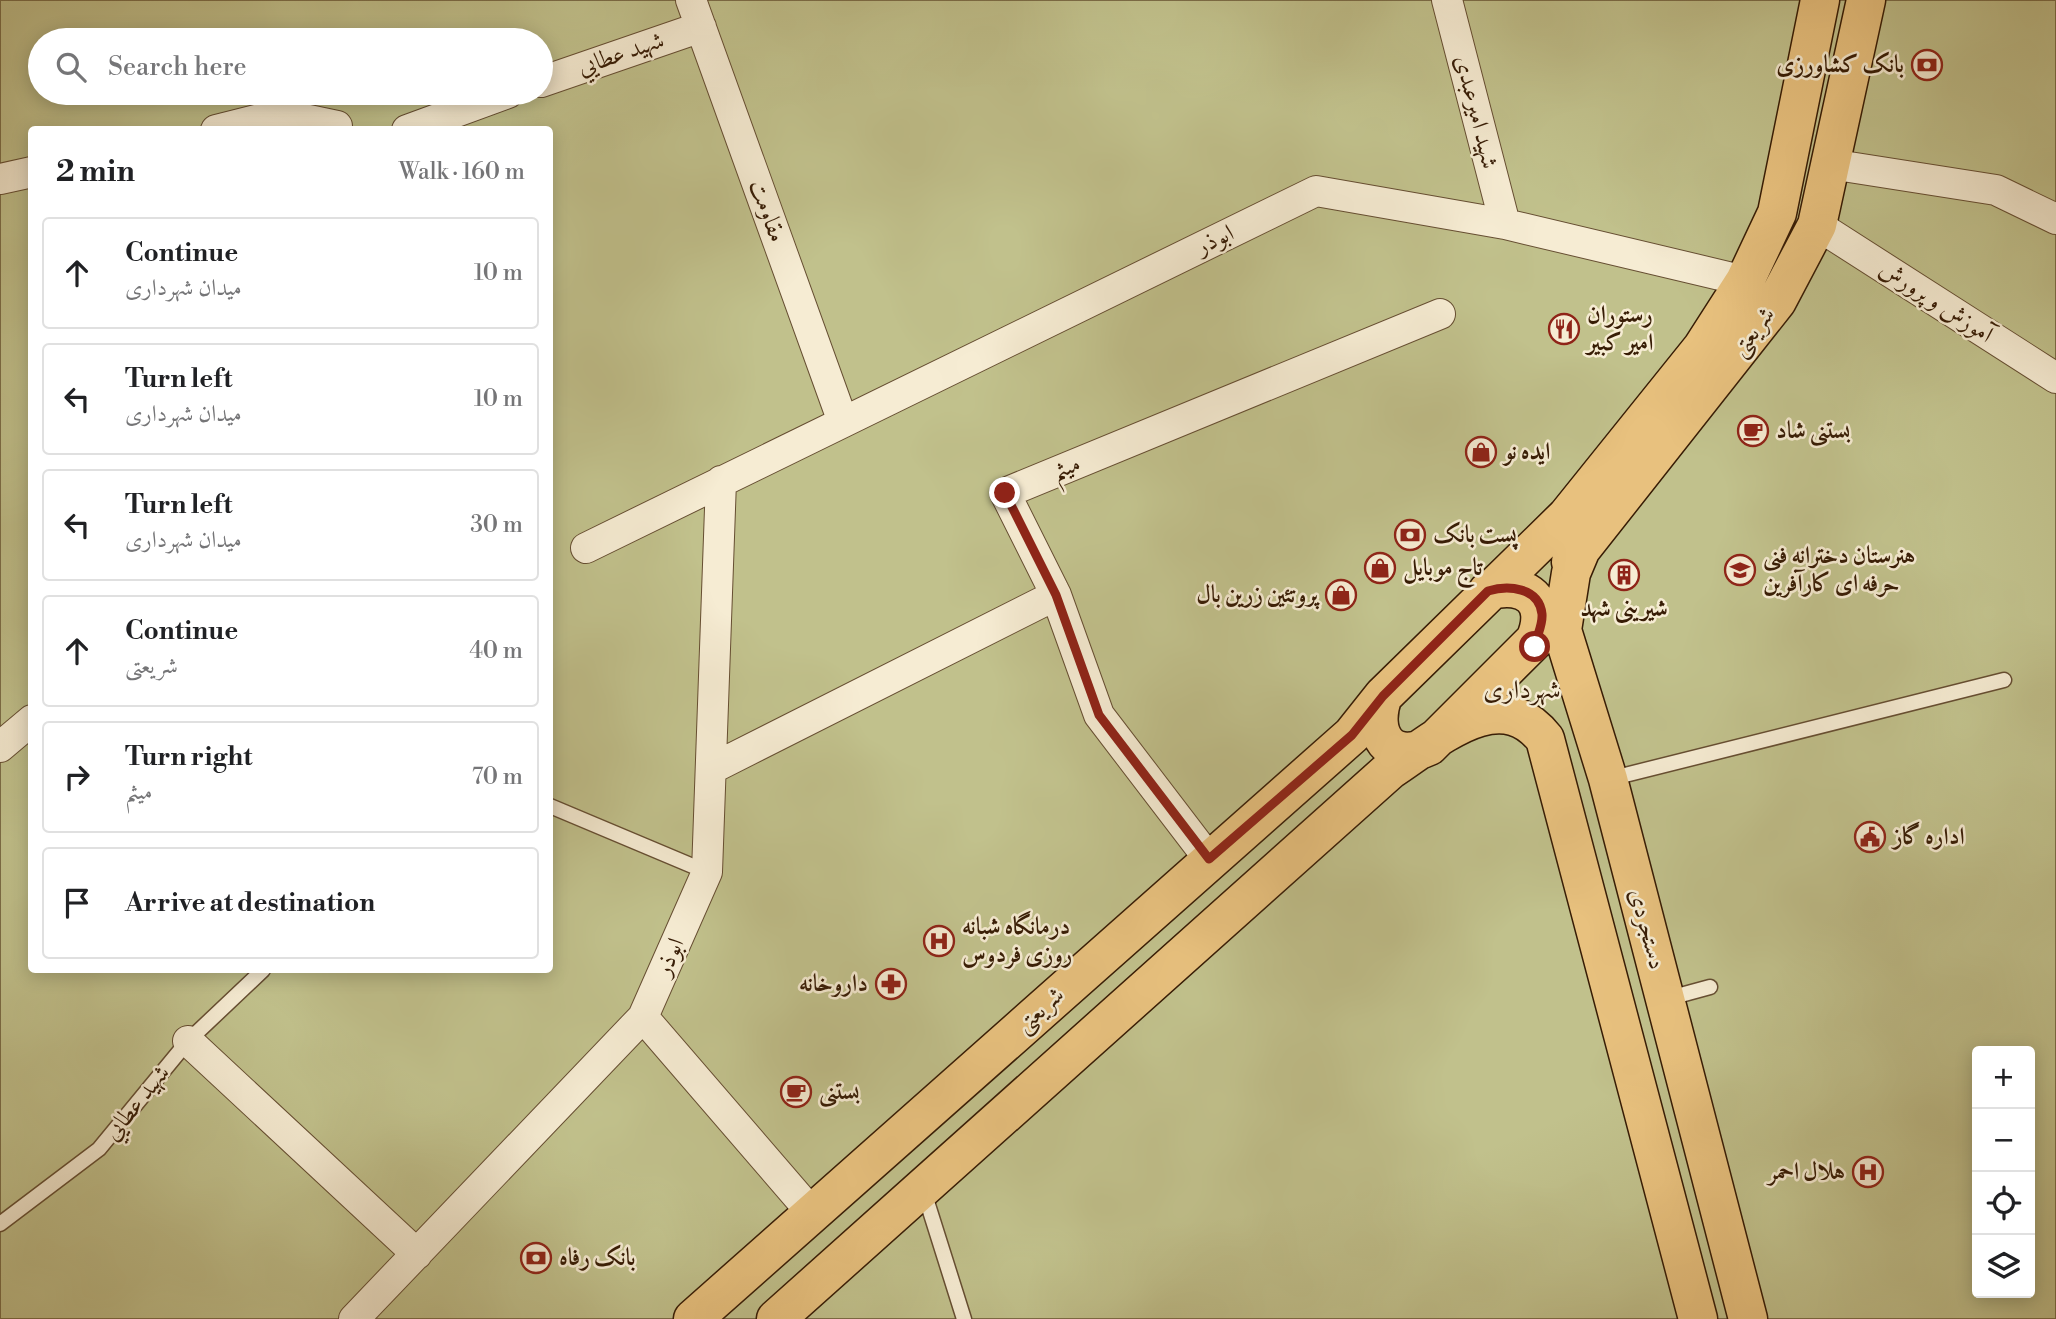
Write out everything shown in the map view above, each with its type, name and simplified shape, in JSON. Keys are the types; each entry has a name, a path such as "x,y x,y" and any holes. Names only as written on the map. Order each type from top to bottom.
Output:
{"main road":[{"name":"شریعتی","path":"693,1319 1352,735 1383,696 1567,516 1702,348 1745,281 1777,213 1820,0"},
{"name":"شریعتی","path":"1429,746 1539,628 1559,580 1584,542 1777,301 1817,225 1866,0"},
{"name":"دستجردی","path":"1584,542 1571,573 1562,630 1608,779 1748,1319"},
{"path":"1488,591 1500,587 1519,589 1535,600 1539,628 1536,653 1568,673 1581,691"},
{"path":"1383,696 1376,718 1377,729 1388,745 1412,754 1429,746"},
{"name":"دستجردی","path":"1429,746 1460,724 1474,718 1501,714 1526,720 1545,739 1698,1319"},
{"path":"776,1319 1390,770 1429,746"},
{"path":"1561,798 1563,779 1571,763 1582,759 1592,762 1608,779"}],"street":[{"name":"شهید امیرعبدی","path":"1447,0 1505,224"},
{"name":"شهيد عطايي","path":"553,77 696,14"},
{"name":"مقاومت","path":"696,14 843,422"},
{"path":"418,126 475,105"},
{"path":"232,126 281,114 337,126"},
{"path":"1830,164 1996,190 2056,219"},
{"path":"0,179 28,173"},
{"name":"ابوذر","path":"586,548 1316,191 1505,224 1745,281"},
{"name":"آموزش و پرورش","path":"1817,225 2056,378"},
{"name":"میثم","path":"1209,859 1099,715 1056,595 1005,493 1440,314"},
{"name":"ابوذر","path":"354,1319 643,1017 707,873 721,481"},
{"path":"711,769 1056,595"},
{"path":"0,747 28,723"},
{"path":"643,1017 812,1213"},
{"path":"188,1041 417,1254"}],"lane":[{"path":"1608,779 2004,680"},
{"path":"553,807 707,873"},
{"name":"شهيد عطايي","path":"0,1224 100,1149 188,1041 260,973"},
{"path":"1665,999 1710,988"},
{"path":"923,1188 964,1319"}],"green space":[{"path":"0,0 2056,0 2056,1319 0,1319"}],"place":[{"name":"بانک کشاورزی","path":"1927,65"},
{"name":"رستوران امیر کبیر","path":"1564,329"},
{"name":"بستنی شاد","path":"1753,431"},
{"name":"ایده نو","path":"1481,452"},
{"name":"پست بانک","path":"1410,535"},
{"name":"تاج موبایل","path":"1380,568"},
{"name":"هنرستان دخترانه فنی حرفه ای کارآفرین","path":"1740,570"},
{"name":"شیرینی شهد","path":"1624,575"},
{"name":"پروتئین زرین بال","path":"1341,595"},
{"name":"اداره گاز","path":"1870,837"},
{"name":"درمانگاه شبانه روزی فردوس","path":"939,941"},
{"name":"داروخانه","path":"891,984"},
{"name":"بستنی","path":"796,1092"},
{"name":"هلال احمر","path":"1868,1172"},
{"name":"بانک رفاه","path":"536,1258"}],"district":[{"name":"شهرداری","path":"1522,690"}],"route":[{"path":"1005,493 1056,595 1099,715 1209,859 1352,735 1383,696 1488,591 1510,587 1519,589 1535,600 1542,616 1535,647"}]}
